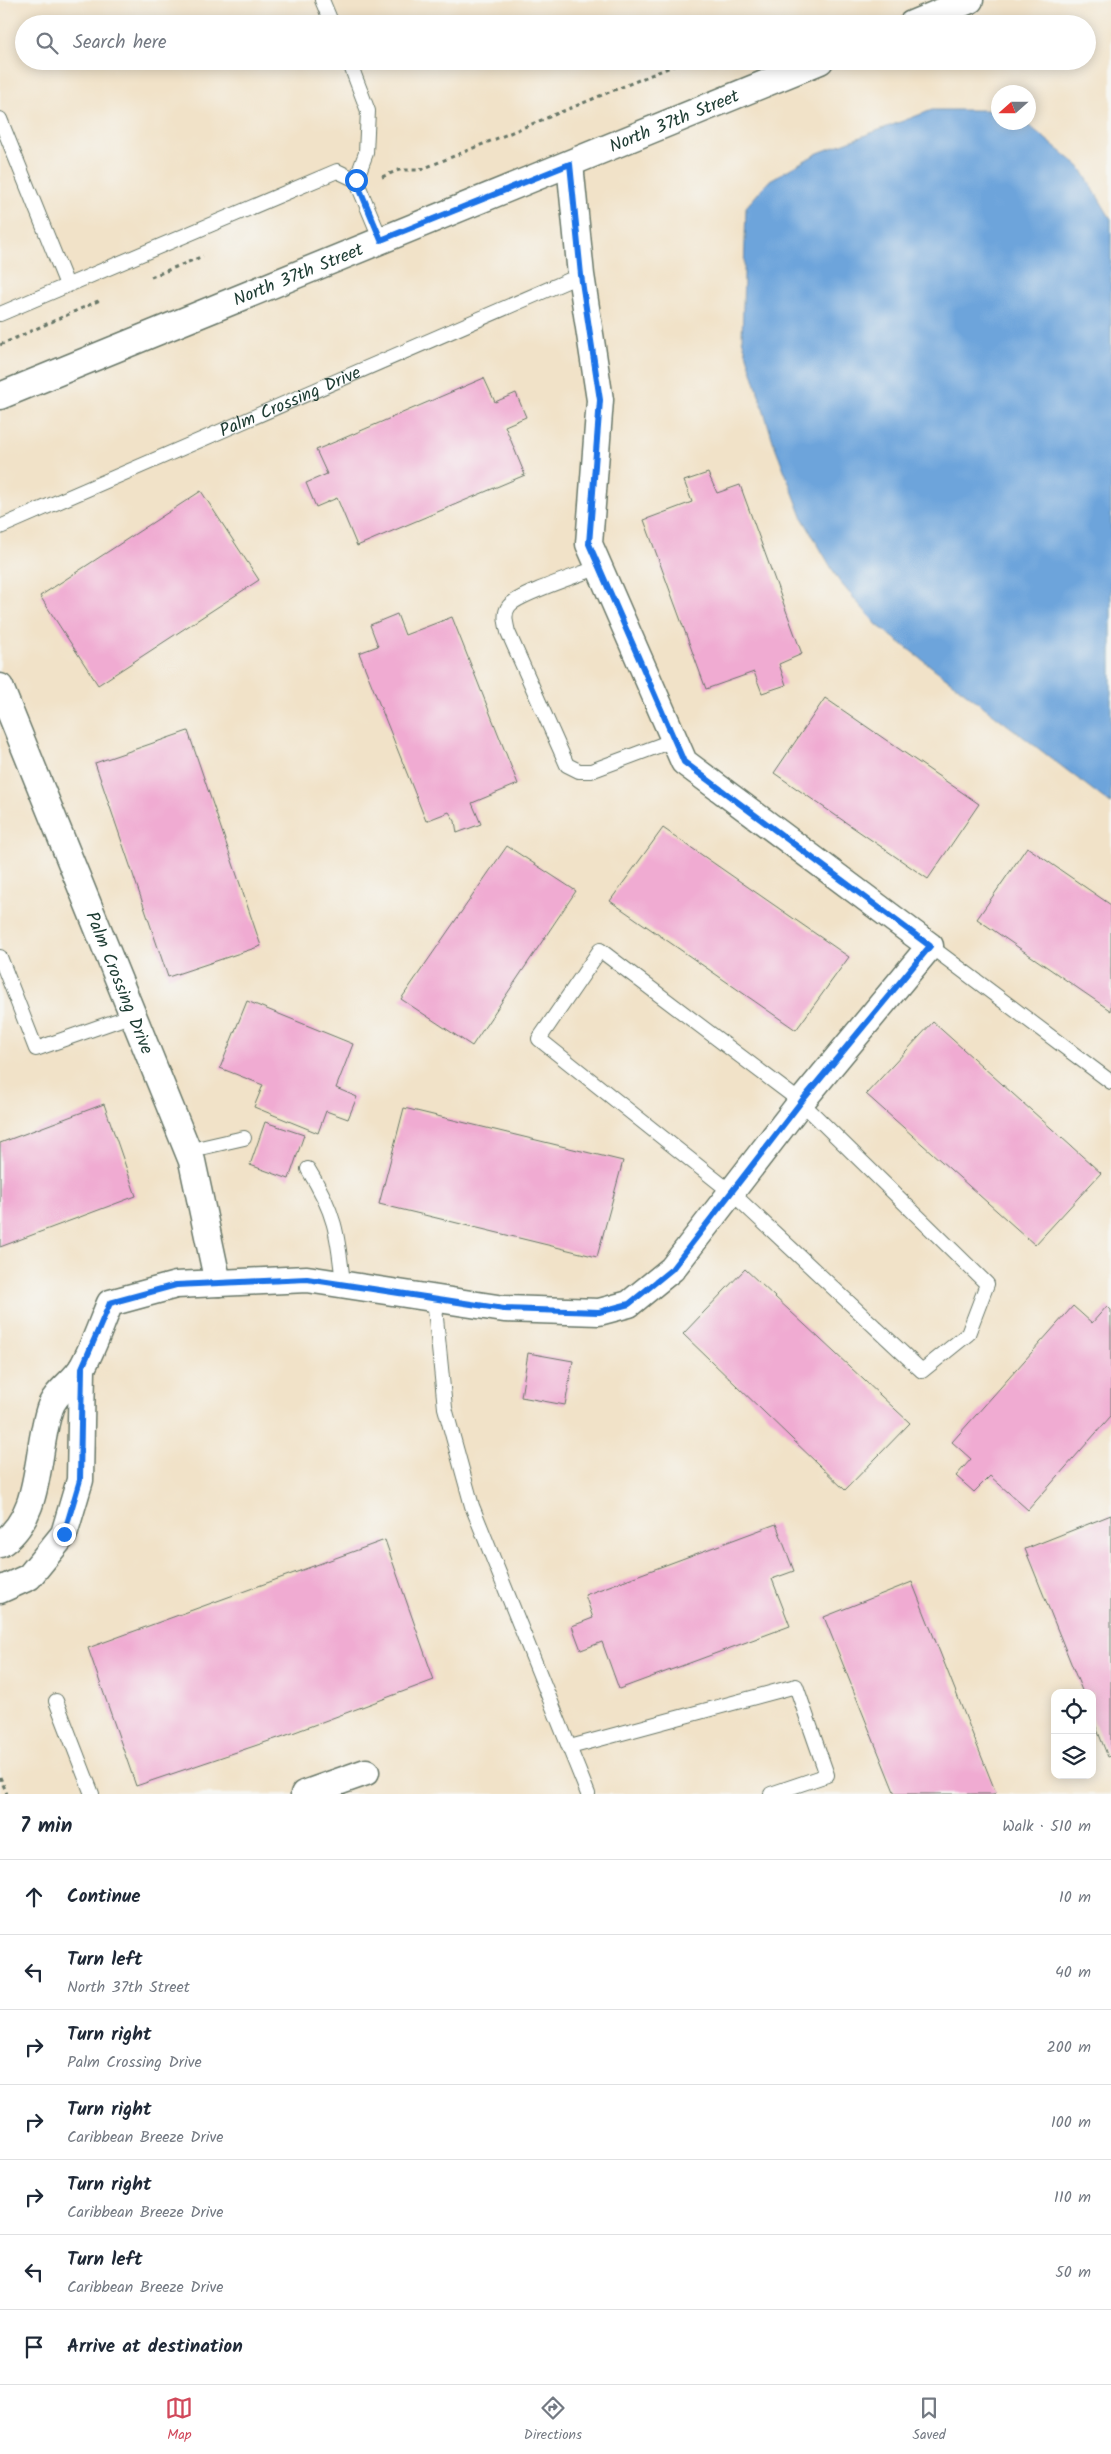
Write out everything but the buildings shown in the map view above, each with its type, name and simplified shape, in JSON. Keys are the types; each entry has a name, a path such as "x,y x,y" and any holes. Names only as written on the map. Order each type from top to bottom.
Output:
{"street":[{"path":"934,15 970,0"},
{"name":"North 37th Street","path":"0,396 798,70"},
{"path":"0,1544 12,1537 35,1494 41,1440 50,1406 82,1368 110,1303 176,1285 307,1279 504,1309 599,1312 629,1304 672,1269 801,1102 930,946 684,762 589,544 600,400 581,275 570,164"},
{"name":"Palm Crossing Drive","path":"0,688 7,723 132,1015 192,1161 218,1283"},
{"path":"0,1590 29,1577 64,1534 80,1480 82,1368"},
{"path":"304,1794 366,1772"}],"lane":[{"path":"322,0 328,15"},
{"path":"352,70 368,111 366,153 356,180 381,240"},
{"path":"0,119 67,285"},
{"path":"0,314 337,172 356,180"},
{"name":"Palm Crossing Drive","path":"0,527 581,275"},
{"path":"599,567 523,597 509,605 505,617 508,632 567,765 579,771 591,771 674,740"},
{"path":"930,946 1111,1082"},
{"path":"600,950 801,1102 987,1284 968,1334 922,1371 732,1193 539,1039 600,950"},
{"path":"0,957 36,1048 132,1015"},
{"path":"188,1151 244,1138"},
{"path":"308,1169 326,1198 334,1218 342,1284"},
{"path":"434,1298 446,1408 472,1506 588,1794"},
{"path":"570,1747 796,1686 827,1775 771,1794"},
{"path":"56,1701 92,1794"}],"path":[{"path":"374,180 399,170 420,170 663,70"},
{"path":"0,1777 7,1794"}],"water":[{"path":"932,110 987,110 991,111 991,130 1035,130 1080,167 1111,219 1111,804 877,625 839,581 803,519 773,441 742,339 746,207 770,180 818,153"}],"route":[{"path":"64,1534 80,1480 82,1368 110,1303 176,1285 307,1279 504,1309 599,1312 629,1304 672,1269 801,1102 930,946 684,762 589,544 600,400 581,275 570,164 381,240 356,180"}]}
